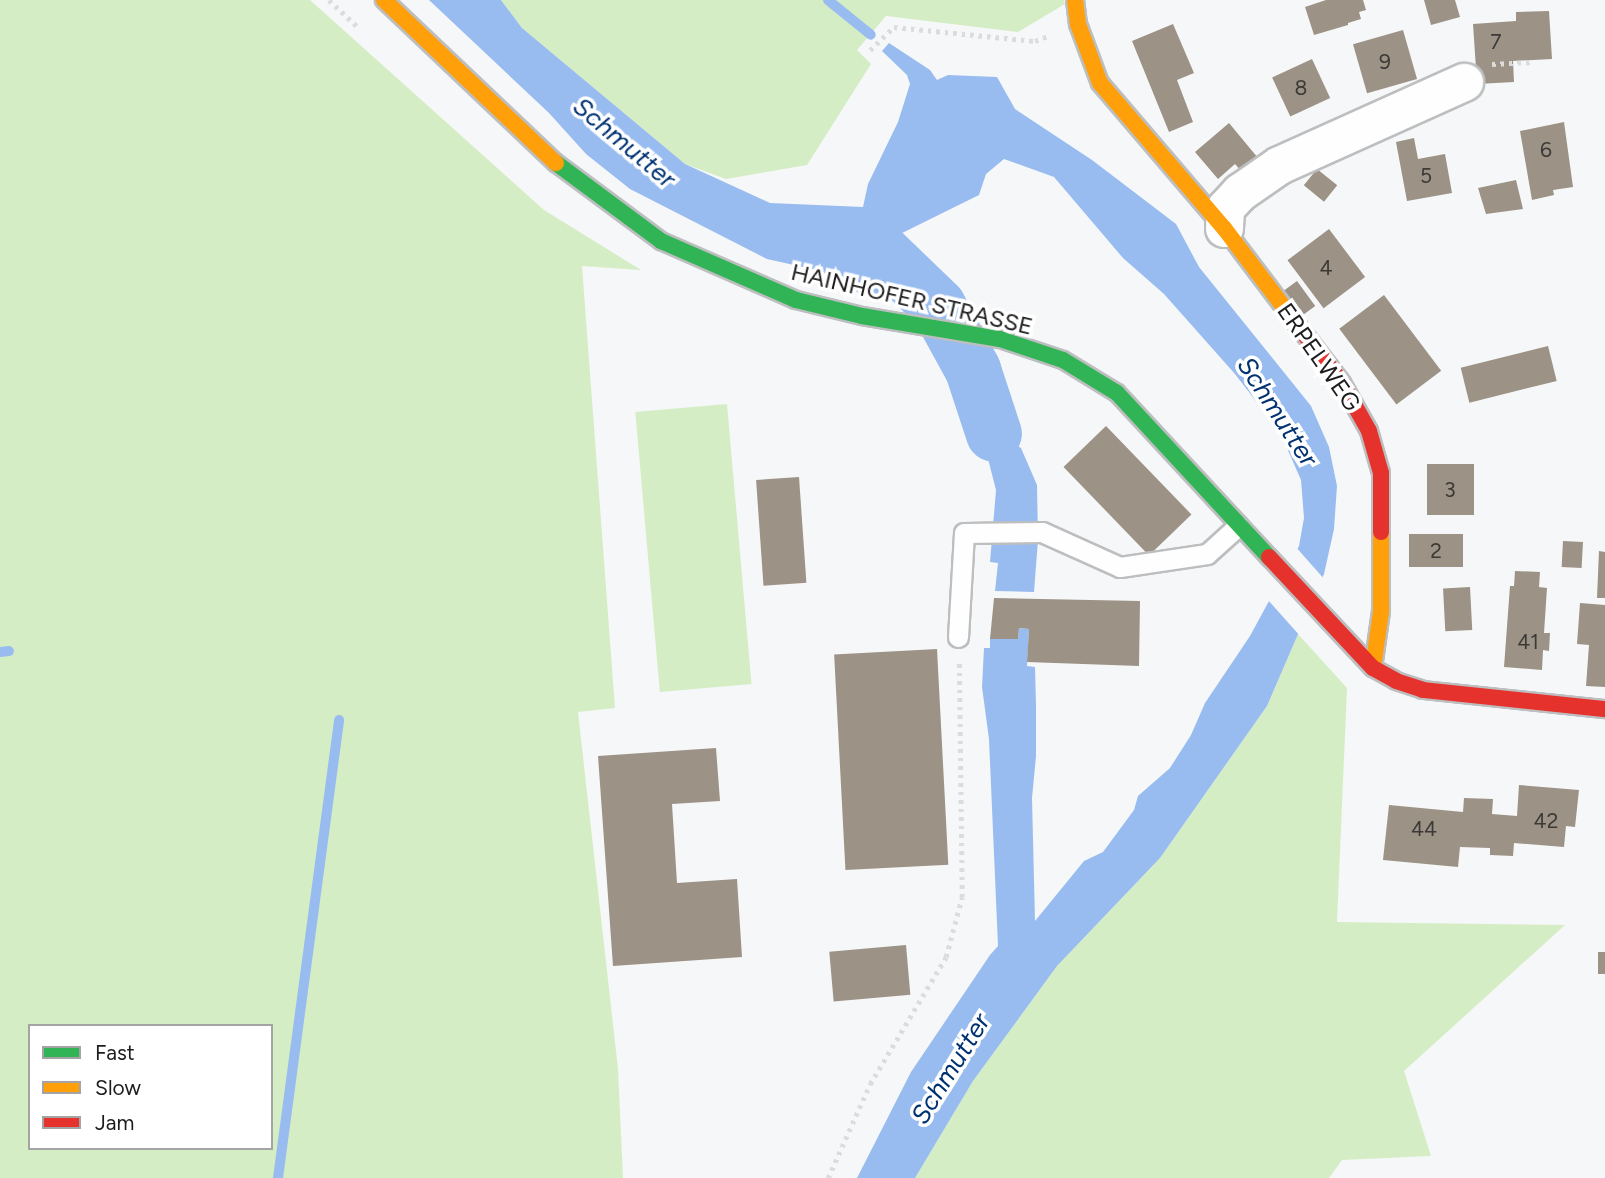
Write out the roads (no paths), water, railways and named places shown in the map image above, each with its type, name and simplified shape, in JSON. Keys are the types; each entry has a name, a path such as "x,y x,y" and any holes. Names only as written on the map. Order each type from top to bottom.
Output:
{"street":[{"name":"HAINHOFER STRASSE","path":"384,0 562,168 661,241 796,300 862,316 1000,339 1063,360 1117,393 1373,668 1396,681 1423,690 1605,709"},
{"name":"ERPELWEG","path":"1075,0 1078,24 1100,83 1224,228 1342,383 1369,431 1381,473 1381,611 1373,668"},
{"path":"1224,228 1225,208 1240,192 1279,165 1475,73"}],"lane":[{"path":"958,637 964,533 1042,532 1120,566 1207,554 1244,532"}],"water":[{"path":"429,0 501,0 522,28 685,164 770,203 863,207 868,184 898,122 910,84 907,75 882,51 889,43 930,70 937,80 948,75 997,77 1015,109 1092,160 1176,224 1199,267 1311,406 1329,447 1337,486 1334,529 1324,574 1267,706 1160,858 1057,966 973,1081 915,1178 857,1178 911,1072 998,946 989,739 982,687 984,648 990,648 990,639 1018,639 1019,628 1029,629 1027,666 1035,667 1036,706 1036,756 1032,798 1035,921 1084,861 1103,852 1134,810 1138,796 1170,768 1191,735 1205,703 1250,636 1299,546 1304,518 1301,480 1280,432 1235,374 1164,294 1123,258 1054,177 1004,159 986,174 979,195 896,236 961,310 859,293 821,271 767,259 630,189 586,154 549,113"},
{"path":"963,361 993,365 1015,444 1021,448 1037,485 1038,540 1034,592 995,591 998,563 990,562 996,490"}],"waterway":[{"path":"828,0 871,35"},
{"name":"Schmutter","path":"883,253 938,306 973,370 994,434"},
{"path":"0,652 9,651"},
{"path":"278,1178 339,720"}]}
